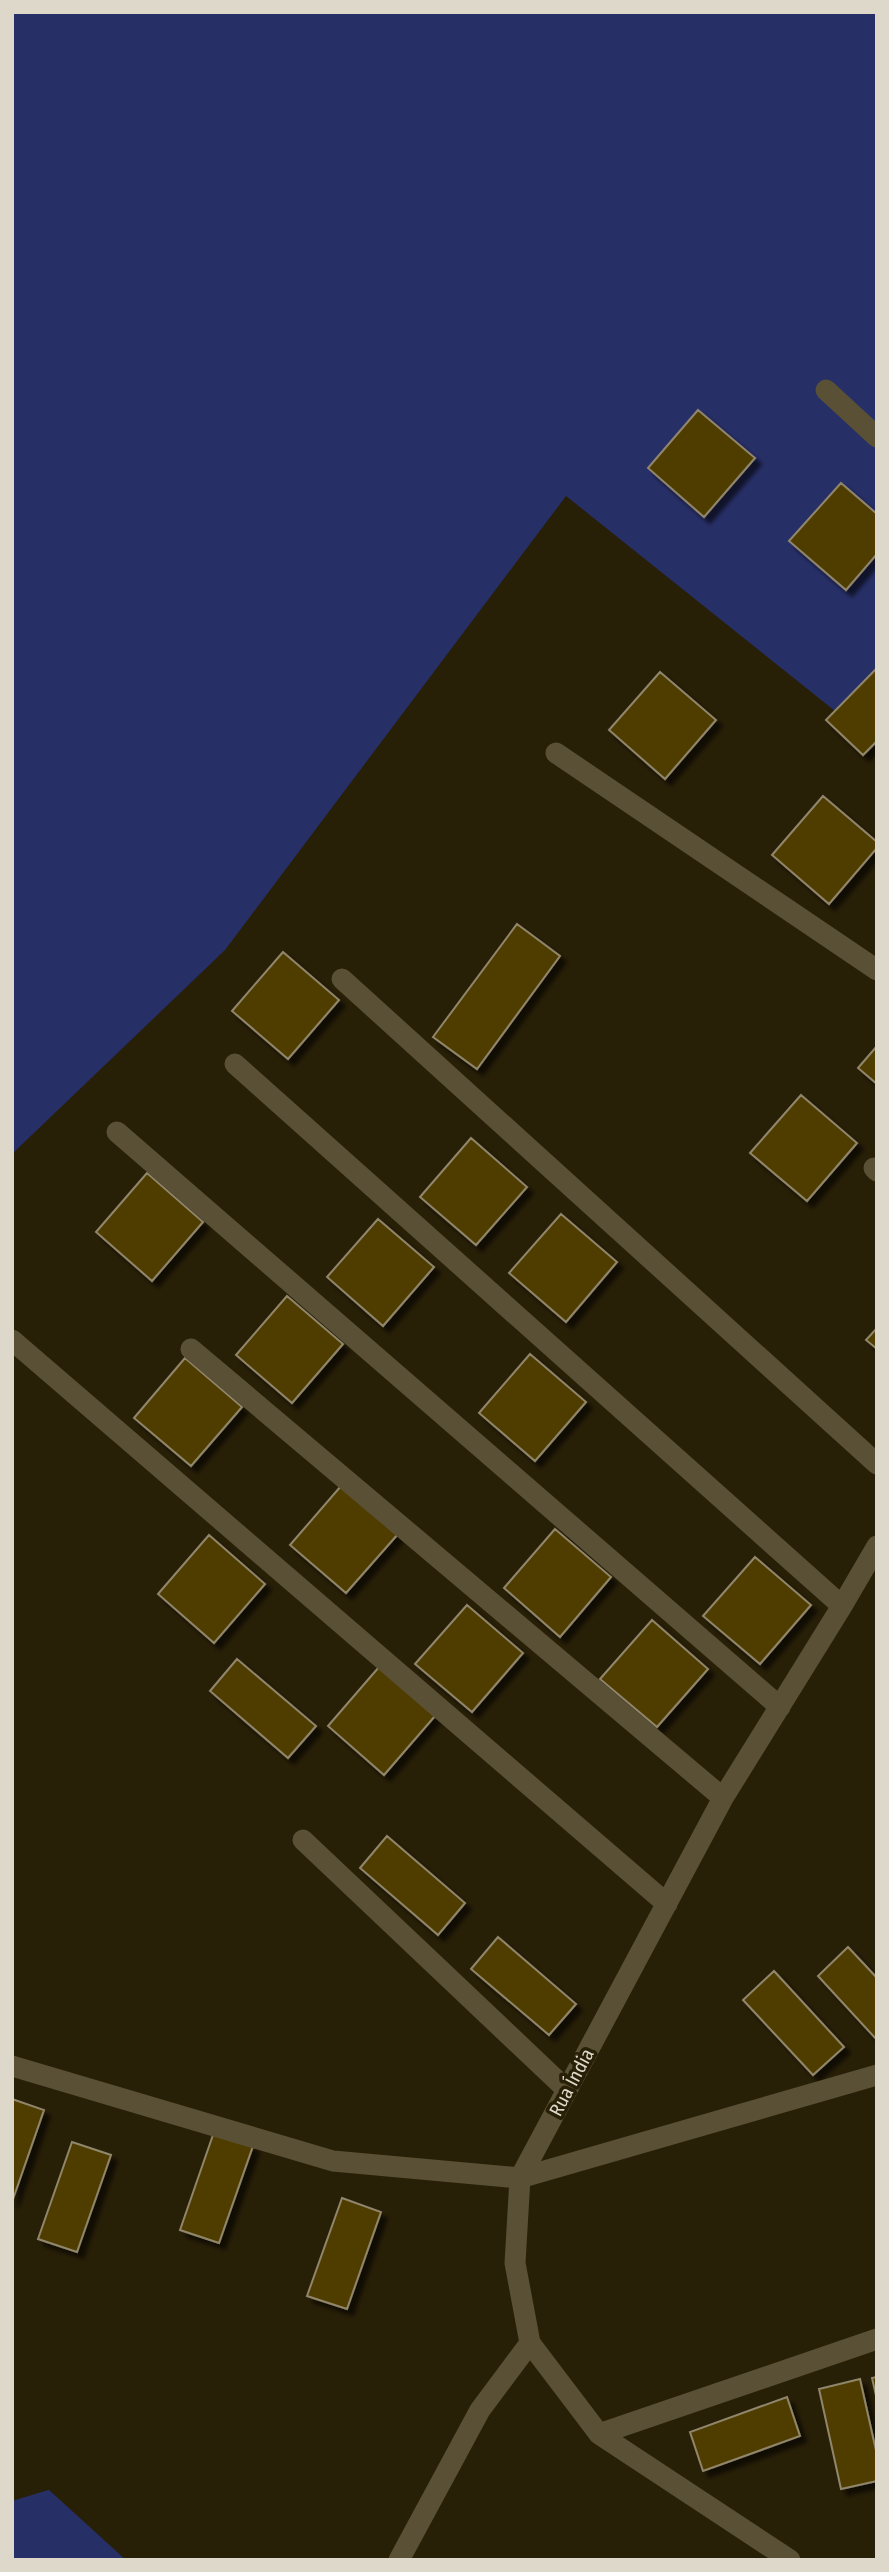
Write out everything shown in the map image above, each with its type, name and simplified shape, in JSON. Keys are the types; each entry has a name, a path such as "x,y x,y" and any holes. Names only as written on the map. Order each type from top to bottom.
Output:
{"street":[{"path":"826,390 877,437"},
{"path":"556,753 877,970"},
{"path":"342,979 877,1464"},
{"path":"235,1064 842,1606"},
{"path":"117,1132 780,1707"},
{"path":"12,1340 667,1904"},
{"path":"191,1349 723,1798"},
{"name":"Rua Índia","path":"790,2560 599,2434 530,2343 515,2263 520,2178 723,1798 877,1546"},
{"path":"303,1840 567,2090"},
{"path":"12,2066 333,2161 520,2178 877,2075"},
{"path":"599,2434 877,2339"},
{"path":"399,2560 480,2410 530,2343"}],"shaded area":[{"path":"12,12 877,12 877,698 840,715 566,496 225,950 12,1154"},
{"path":"49,2490 126,2560 12,2560 12,2501"}],"building":[{"path":"698,410 755,458 704,517 648,468"},
{"path":"841,483 877,514 877,554 846,590 789,541"},
{"path":"877,668 877,741 863,755 826,720"},
{"path":"660,672 716,720 665,779 609,730"},
{"path":"823,796 877,842 877,848 829,904 772,855"},
{"path":"517,924 560,956 477,1069 433,1037"},
{"path":"283,952 339,1000 288,1059 232,1011"},
{"path":"877,1046 877,1084 858,1068"},
{"path":"801,1095 857,1143 807,1201 750,1153"},
{"path":"471,1138 527,1187 476,1245 420,1197"},
{"path":"147,1173 203,1222 152,1281 96,1232"},
{"path":"561,1214 617,1262 566,1322 509,1273"},
{"path":"378,1219 434,1267 383,1326 327,1277"},
{"path":"287,1296 343,1344 292,1403 236,1355"},
{"path":"877,1328 877,1349 866,1340"},
{"path":"530,1354 586,1402 535,1461 479,1413"},
{"path":"185,1358 242,1407 191,1466 134,1418"},
{"path":"341,1486 398,1534 346,1593 290,1545"},
{"path":"555,1529 611,1577 560,1637 504,1588"},
{"path":"209,1535 265,1584 214,1643 158,1594"},
{"path":"755,1557 811,1605 760,1664 703,1616"},
{"path":"467,1605 523,1653 472,1712 415,1664"},
{"path":"652,1620 708,1669 657,1727 600,1679"},
{"path":"237,1659 316,1726 288,1758 210,1691"},
{"path":"379,1667 435,1716 384,1775 328,1726"},
{"path":"387,1836 465,1903 438,1935 360,1868"},
{"path":"498,1937 576,2004 549,2035 471,1969"},
{"path":"848,1947 877,1978 877,2040 818,1976"},
{"path":"774,1971 844,2047 813,2075 743,2000"},
{"path":"12,2099 44,2110 12,2202"},
{"path":"214,2132 253,2146 219,2243 180,2230"},
{"path":"72,2142 111,2155 77,2252 38,2239"},
{"path":"342,2198 381,2212 347,2309 307,2296"},
{"path":"877,2377 877,2400 872,2378"},
{"path":"860,2379 877,2455 877,2481 841,2489 819,2389"},
{"path":"787,2397 800,2436 703,2471 690,2432"}]}
